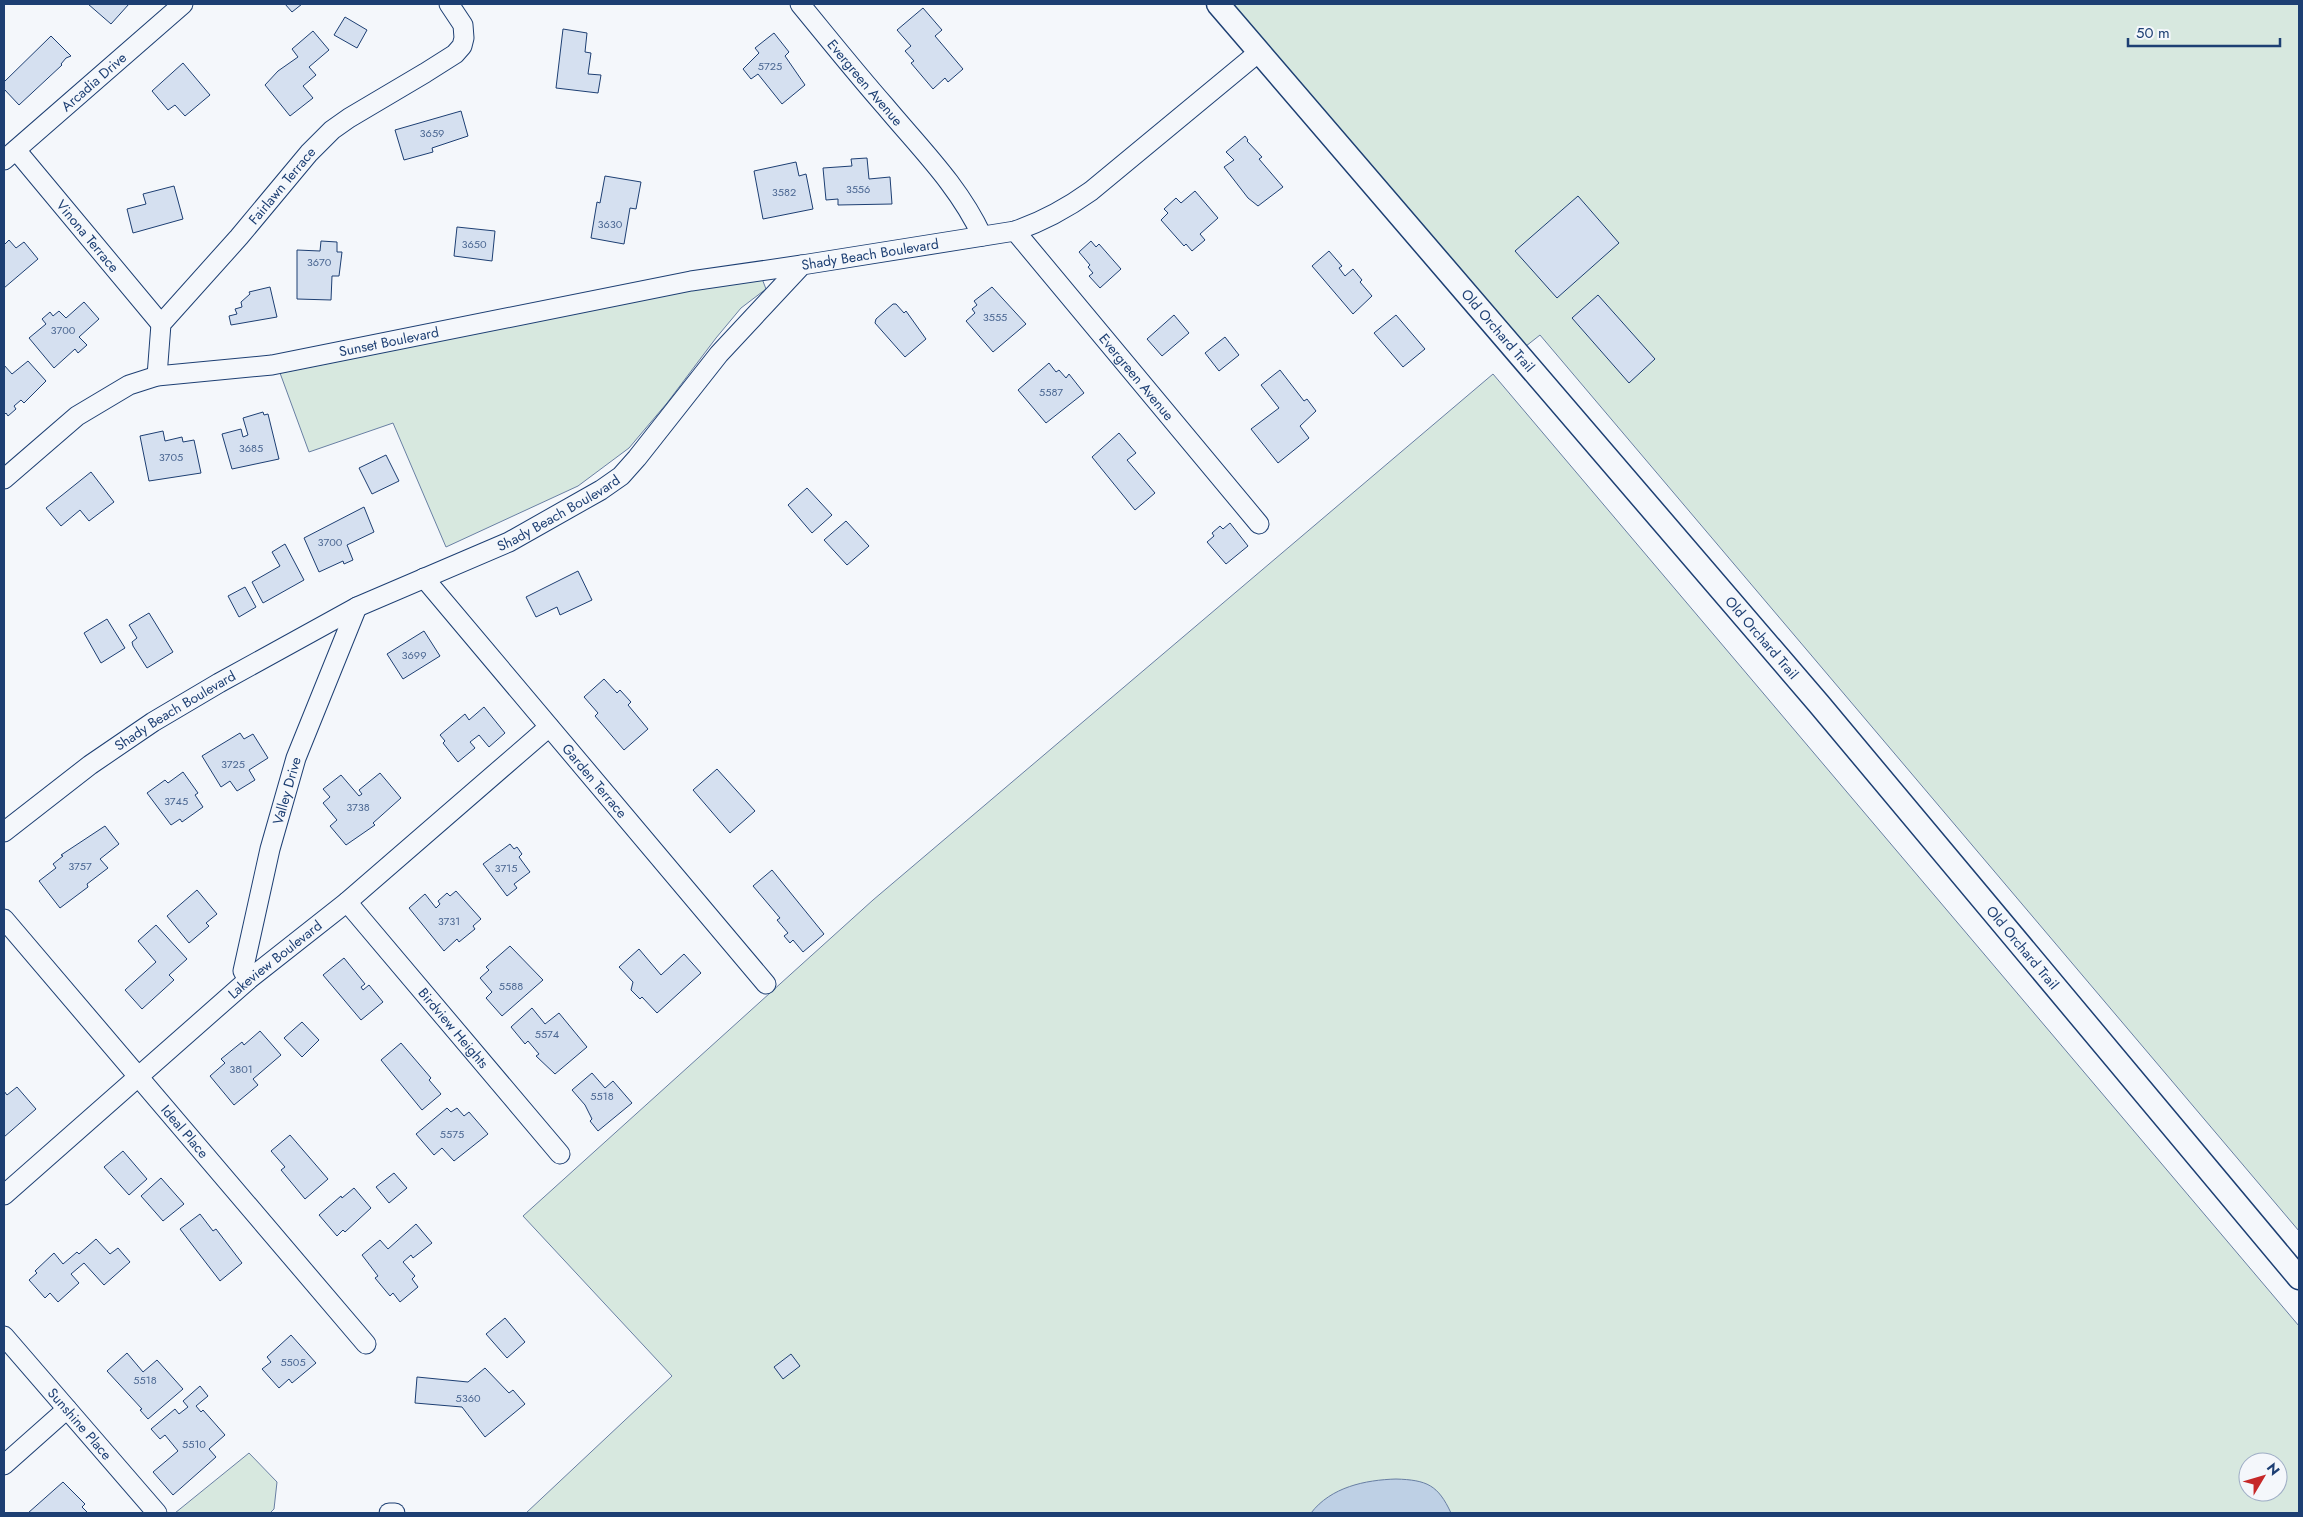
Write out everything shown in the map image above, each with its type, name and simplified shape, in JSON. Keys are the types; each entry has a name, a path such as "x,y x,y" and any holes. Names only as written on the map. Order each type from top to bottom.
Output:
{"street":[{"name":"Arcadia Drive","path":"10,155 183,4"},
{"name":"Fairlawn Terrace","path":"161,324 239,237 309,153 332,130 455,54 462,46 464,38 463,25 449,4"},
{"name":"Evergreen Avenue","path":"800,4 884,106 954,185 971,212 982,236"},
{"name":"Old Orchard Trail","path":"1218,4 1825,711 2299,1278"},
{"name":"Shady Beach Boulevard","path":"4,832 90,765 153,722 357,606 510,542 562,514 621,476 664,425 719,354 802,265 1015,230 1062,212 1091,191 1259,52"},
{"name":"Vinona Terrace","path":"10,155 161,324"},
{"name":"Evergreen Avenue","path":"1015,230 1259,524"},
{"name":"Sunset Boulevard","path":"4,479 76,416 129,385 157,376 272,365 691,281 802,265"},
{"path":"157,376 161,324"},
{"name":"Garden Terrace","path":"424,578 766,984"},
{"name":"Valley Drive","path":"248,980 243,970 270,849 293,767 357,606"},
{"name":"Lakeview Boulevard","path":"4,1195 248,980 347,902 549,727"},
{"name":"Birdview Heights","path":"347,902 560,1154"},
{"name":"Ideal Place","path":"4,919 366,1344"},
{"name":"Sunshine Place","path":"4,1336 157,1513"},
{"path":"4,1465 67,1409"},
{"path":"389,1513 395,1513"}],"shaded area":[{"path":"1227,4 2299,4 2299,1231 1540,335 1516,354"},
{"path":"761,276 766,289 741,308 667,403 629,448 578,486 446,547 393,423 309,452 280,373"},
{"path":"1493,374 2299,1326 2299,1513 526,1513 672,1376 523,1216 873,900"},
{"path":"249,1453 277,1482 274,1509 270,1513 175,1513"}],"water":[{"path":"1396,1479 1416,1481 1430,1486 1441,1496 1451,1513 1311,1513 1328,1497 1349,1487 1372,1481"}],"building":[{"path":"88,4 129,4 111,24"},
{"path":"285,4 302,4 292,12"},
{"path":"923,8 942,30 935,36 963,69 948,82 945,78 933,89 911,63 914,61 905,51 911,46 897,30"},
{"path":"345,17 367,30 357,48 334,35"},
{"path":"563,29 587,33 585,52 591,53 588,74 601,75 598,93 556,88"},
{"path":"313,31 329,50 309,67 316,75 303,86 313,98 290,116 265,85 278,71 298,57 292,49"},
{"path":"774,33 789,52 785,56 805,85 782,104 758,74 751,79 743,69 759,53 755,48"},
{"path":"51,36 71,56 66,58 62,65 19,105 4,89 4,82"},
{"path":"183,63 210,95 185,116 175,105 168,110 152,91"},
{"path":"461,111 468,136 432,148 433,152 404,160 395,130"},
{"path":"1245,136 1247,141 1262,157 1259,159 1283,187 1258,206 1248,198 1224,167 1234,160 1226,152"},
{"path":"867,158 869,179 890,177 892,204 838,205 838,199 826,200 823,168 852,166 851,159"},
{"path":"796,162 799,176 806,174 813,209 763,219 754,171"},
{"path":"605,176 641,182 636,209 630,208 624,244 591,238 597,202 600,203"},
{"path":"174,186 183,219 133,233 127,209 146,204 143,194"},
{"path":"1195,191 1218,218 1200,234 1205,240 1192,251 1186,244 1184,246 1161,220 1168,213 1164,209 1176,198 1181,203"},
{"path":"1578,196 1619,243 1557,298 1515,251"},
{"path":"457,227 495,231 492,261 454,256"},
{"path":"9,240 16,248 24,242 38,259 4,288 4,245"},
{"path":"321,241 337,242 337,252 342,252 339,276 332,276 331,300 297,299 297,250 320,251"},
{"path":"1091,241 1096,247 1099,244 1121,269 1100,288 1089,276 1093,273 1088,267 1090,265 1079,252"},
{"path":"1329,251 1342,266 1339,268 1345,276 1353,269 1362,280 1360,282 1372,296 1353,314 1312,266"},
{"path":"270,287 277,317 231,325 229,316 237,314 235,309 242,307 241,302 250,294 249,292"},
{"path":"992,287 1026,324 993,352 966,321 975,313 972,309 977,305 974,301"},
{"path":"1598,295 1655,359 1629,383 1572,318"},
{"path":"84,302 99,319 79,337 87,345 78,353 75,349 54,368 29,338 46,324 42,319 50,312 53,316 59,311 66,318"},
{"path":"893,304 896,304 904,313 906,311 926,339 905,357 875,323 876,319"},
{"path":"1174,315 1189,333 1162,356 1147,339"},
{"path":"1396,315 1425,349 1403,367 1374,333"},
{"path":"1225,337 1239,355 1219,371 1205,353"},
{"path":"28,361 46,381 24,403 21,400 14,406 16,409 8,416 6,413 4,415 4,365 12,374"},
{"path":"1049,363 1056,372 1059,370 1066,378 1069,374 1084,393 1046,423 1018,390"},
{"path":"1280,370 1304,401 1307,399 1316,411 1300,426 1309,438 1278,463 1251,429 1279,408 1261,385"},
{"path":"263,412 264,415 268,414 279,459 232,469 222,434 241,429 243,437 248,435 243,418"},
{"path":"163,431 165,441 182,437 183,442 194,440 201,473 149,481 140,436"},
{"path":"1119,433 1136,453 1127,460 1155,493 1135,510 1092,457"},
{"path":"386,455 399,481 372,494 359,468"},
{"path":"91,472 114,502 89,521 80,510 61,526 46,508"},
{"path":"807,488 832,515 812,533 788,505"},
{"path":"364,507 374,532 347,545 353,560 344,564 343,561 319,572 304,538"},
{"path":"846,521 869,546 847,565 824,540"},
{"path":"1230,523 1248,546 1226,564 1207,542 1214,536 1212,533 1220,526 1223,529"},
{"path":"285,544 304,580 263,603 252,582 280,566 272,552"},
{"path":"578,571 592,600 560,615 557,607 536,617 526,597"},
{"path":"245,587 256,607 239,617 228,596"},
{"path":"149,613 173,652 147,668 133,646 132,642 137,638 129,625"},
{"path":"107,619 125,648 101,663 84,633"},
{"path":"424,631 440,656 403,679 387,654"},
{"path":"604,679 617,693 620,690 631,702 628,705 648,729 624,750 595,716 598,713 584,697"},
{"path":"484,707 505,733 489,747 479,735 470,742 475,748 458,762 443,743 445,741 440,735 465,714 469,720"},
{"path":"240,733 244,739 253,734 268,758 249,770 255,780 237,791 230,781 221,787 202,756"},
{"path":"717,769 755,811 730,833 693,790"},
{"path":"183,772 198,793 195,795 203,807 182,822 180,819 171,825 147,793 165,780 168,783"},
{"path":"380,773 401,798 373,823 375,825 346,845 330,826 337,820 323,803 330,797 323,789 341,775 359,796 362,794 359,790"},
{"path":"105,826 119,844 100,859 108,868 87,884 88,887 60,908 39,881 56,868 53,864 63,856 61,855"},
{"path":"510,844 514,849 517,847 522,854 519,857 530,872 514,884 517,888 507,896 483,864"},
{"path":"772,870 824,934 803,952 793,940 790,943 784,936 788,933 777,920 780,918 753,886"},
{"path":"197,890 217,914 206,923 209,926 189,943 167,916"},
{"path":"456,891 481,919 473,926 475,929 459,942 457,939 444,951 409,908 425,894 436,908 440,904 438,901 447,893 450,896"},
{"path":"156,925 187,959 169,975 174,980 142,1009 125,990 156,962 138,941"},
{"path":"510,946 543,980 502,1016 486,998 492,992 480,978 489,970 486,967"},
{"path":"639,949 661,975 684,954 701,973 657,1013 642,997 640,999 631,990 633,982 619,967"},
{"path":"344,958 365,984 361,987 363,990 369,985 383,1002 361,1020 323,975"},
{"path":"532,1008 545,1024 559,1013 587,1047 555,1074 536,1056 539,1054 528,1041 525,1044 511,1027"},
{"path":"302,1022 319,1040 302,1057 284,1038"},
{"path":"260,1031 281,1055 253,1079 258,1085 234,1105 210,1076 225,1063 221,1059 242,1042 244,1045"},
{"path":"401,1043 431,1078 429,1080 441,1094 422,1110 381,1060"},
{"path":"592,1073 605,1088 613,1081 632,1103 598,1131 590,1121 592,1119 585,1105 572,1090"},
{"path":"17,1087 36,1109 4,1137 4,1091 7,1095"},
{"path":"447,1108 451,1112 457,1108 464,1116 469,1112 488,1134 454,1161 442,1148 434,1155 416,1134"},
{"path":"290,1135 328,1179 305,1199 281,1170 285,1167 271,1151"},
{"path":"123,1151 147,1179 129,1195 104,1167"},
{"path":"394,1173 407,1188 389,1203 376,1187"},
{"path":"161,1178 184,1204 163,1221 141,1196"},
{"path":"354,1188 371,1208 345,1232 343,1230 337,1236 319,1215 341,1196 342,1198"},
{"path":"200,1214 213,1231 216,1229 242,1263 220,1281 180,1229"},
{"path":"416,1224 432,1243 413,1258 411,1255 403,1262 415,1276 412,1279 418,1287 400,1302 393,1293 390,1296 375,1278 378,1276 362,1255 380,1240 388,1249"},
{"path":"96,1239 110,1254 118,1248 130,1262 104,1285 84,1263 71,1274 79,1283 58,1302 50,1293 45,1298 29,1280 37,1273 35,1271 54,1253 63,1264 77,1252 79,1254"},
{"path":"505,1318 525,1342 507,1358 486,1334"},
{"path":"291,1335 316,1363 292,1383 289,1379 279,1388 262,1369 271,1362 267,1357"},
{"path":"127,1353 143,1372 157,1360 183,1389 148,1419 140,1410 142,1409 107,1371"},
{"path":"791,1354 800,1366 783,1379 774,1367"},
{"path":"485,1368 509,1393 513,1390 525,1404 485,1437 462,1407 415,1403 417,1377 468,1382"},
{"path":"200,1386 208,1396 196,1406 201,1412 203,1410 225,1435 209,1449 216,1457 173,1495 153,1472 178,1451 165,1435 160,1439 151,1429 175,1409 179,1414 188,1407 183,1401"},
{"path":"63,1482 85,1504 82,1507 88,1513 28,1513"}]}
